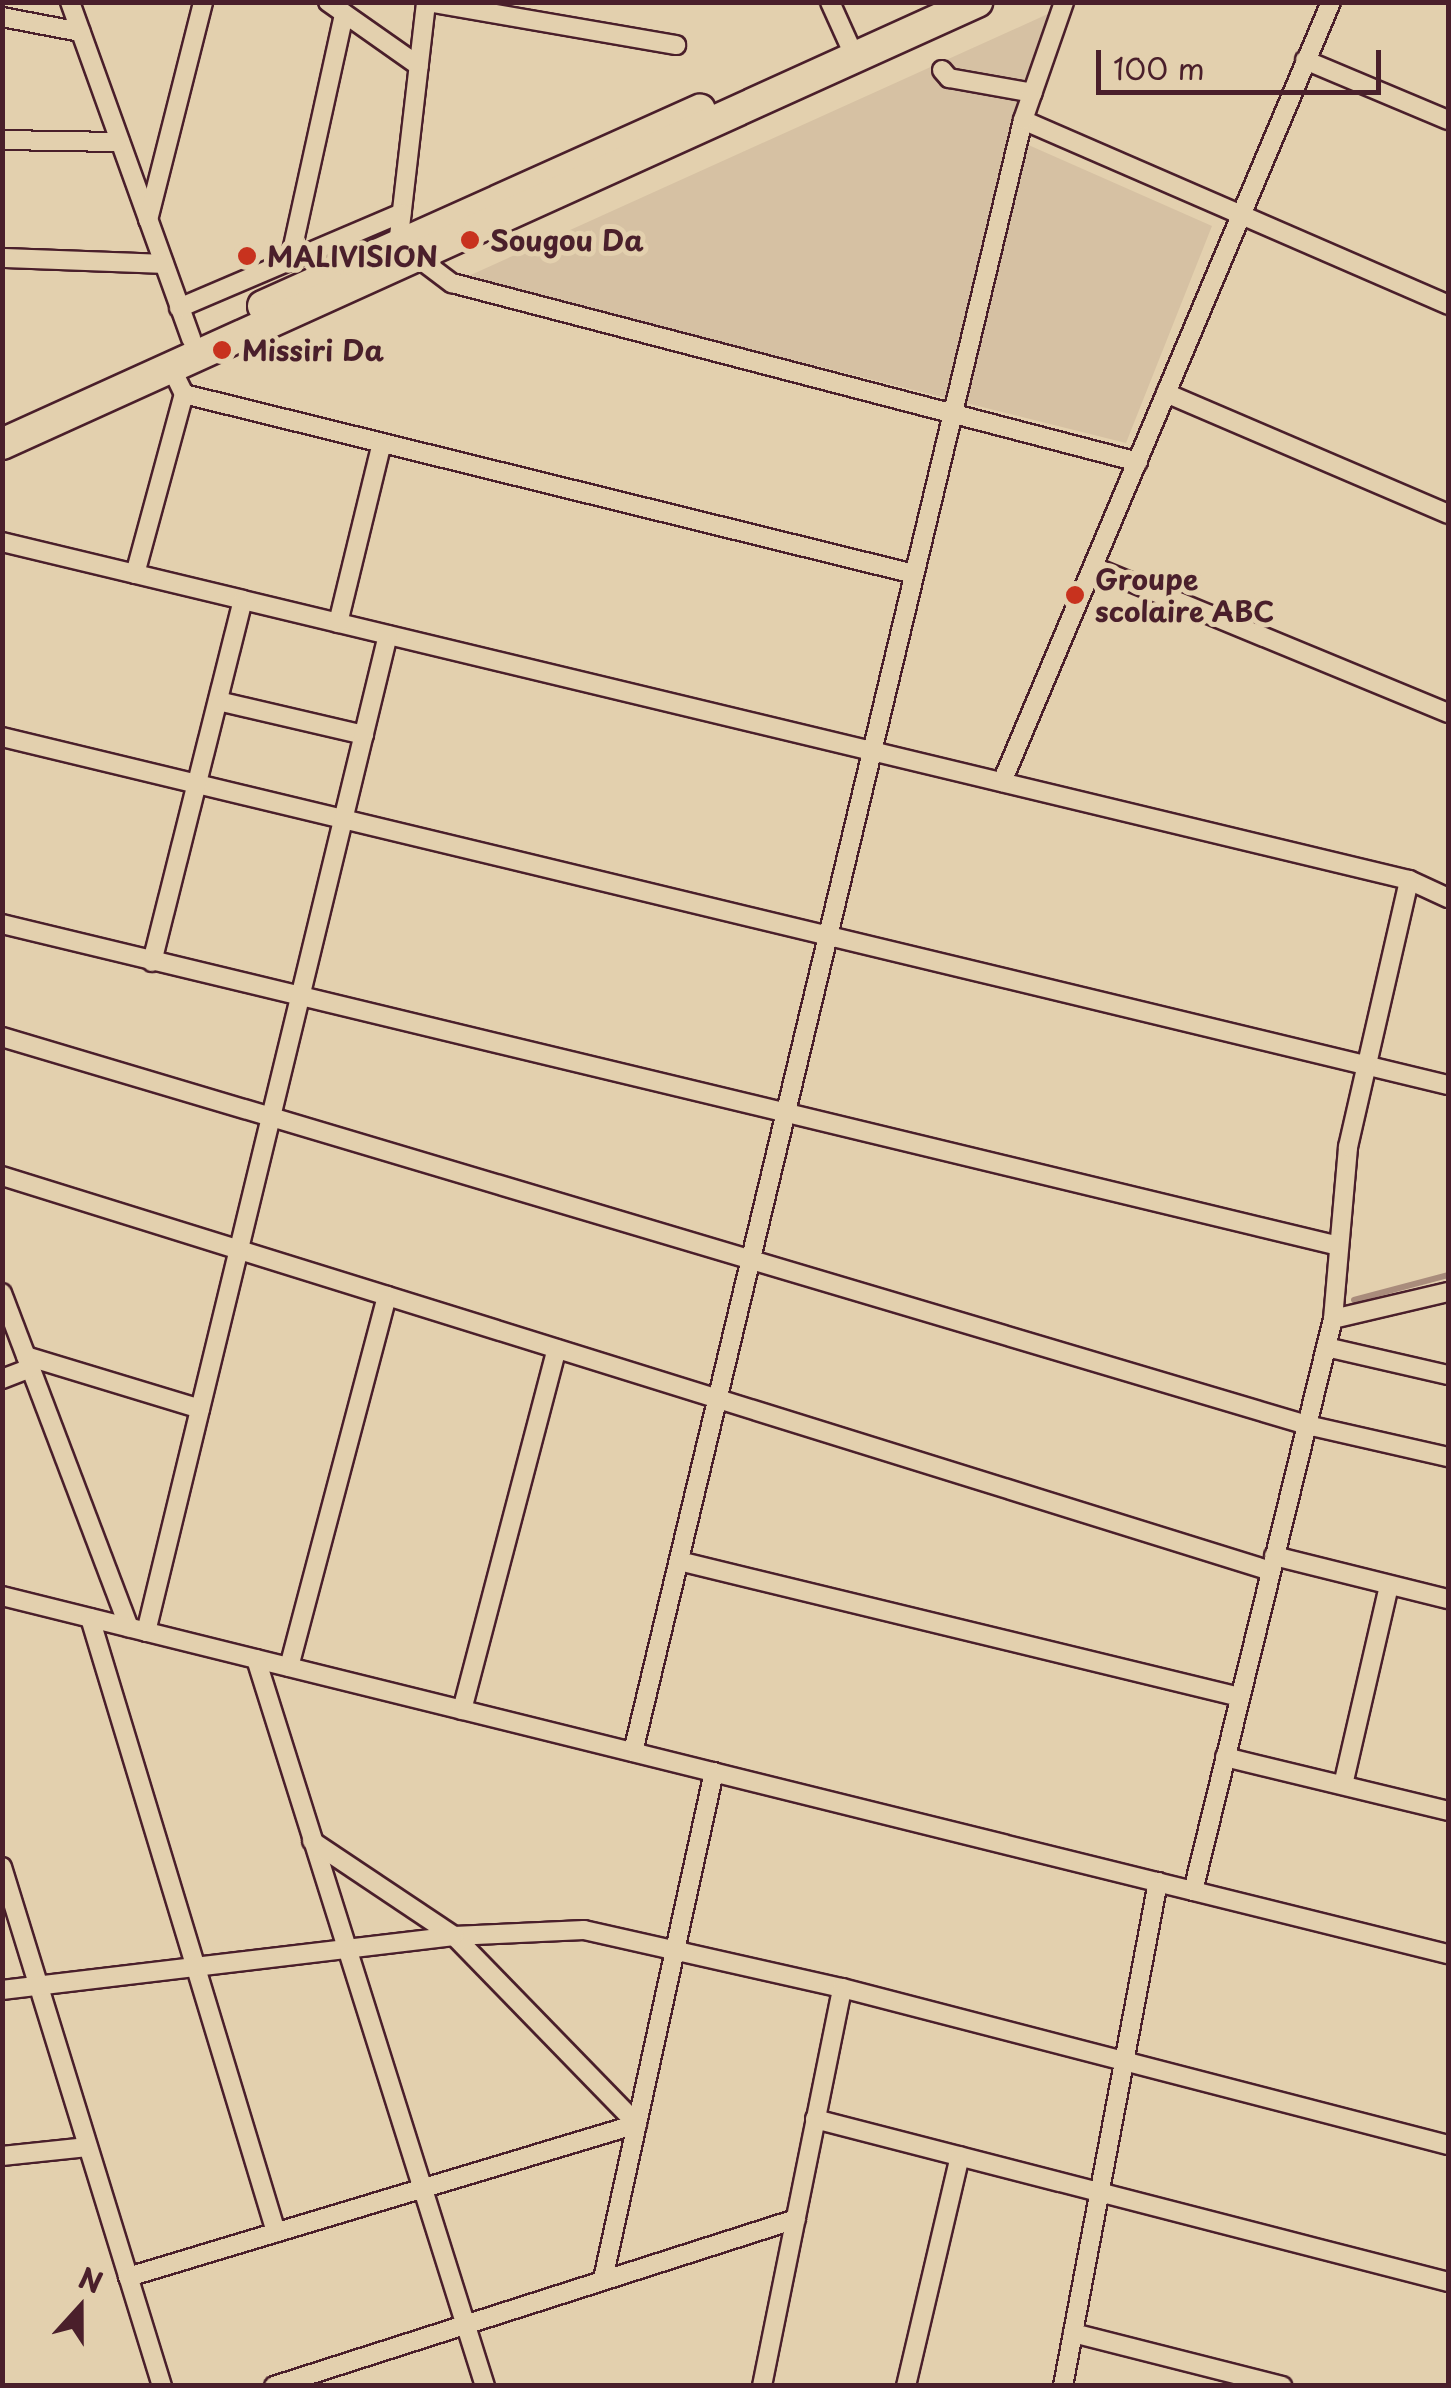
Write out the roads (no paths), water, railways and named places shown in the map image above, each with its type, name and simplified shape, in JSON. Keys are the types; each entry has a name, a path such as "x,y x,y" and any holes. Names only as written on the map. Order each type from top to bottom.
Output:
{"highway":[{"path":"2,444 178,381 409,252 935,2"},
{"path":"2,424 191,339 409,252 976,2"}],"street":[{"path":"70,2 191,339"},
{"path":"148,220 203,2"},
{"path":"328,2 418,66"},
{"path":"676,46 427,2 402,213 409,252 452,283 1138,462"},
{"path":"830,2 848,44"},
{"path":"633,1752 1023,120 1064,2"},
{"path":"1002,782 1331,2"},
{"path":"290,260 344,14"},
{"path":"2,17 80,32"},
{"path":"1306,60 1448,120"},
{"path":"942,70 949,78 1033,92"},
{"path":"1023,120 1448,305"},
{"path":"2,140 120,142"},
{"path":"180,308 402,213"},
{"path":"2,258 164,264"},
{"path":"135,574 178,381 381,446 914,574"},
{"path":"1166,393 1448,514"},
{"path":"338,623 381,446"},
{"path":"2,542 1409,880 1448,898"},
{"path":"1094,567 1448,713"},
{"path":"152,962 243,600"},
{"path":"137,1630 200,1409 388,635"},
{"path":"218,701 364,735"},
{"path":"2,738 1448,1085"},
{"path":"1192,1891 1333,1320 1348,1147 1409,880"},
{"path":"2,924 1339,1246"},
{"path":"2,1038 1307,1425 1448,1458"},
{"path":"2,1176 718,1399 1273,1563 1389,1584 1448,1600"},
{"path":"1333,1320 1448,1292"},
{"path":"2,1293 137,1630"},
{"path":"290,1667 388,1296"},
{"path":"1326,1347 1448,1375"},
{"path":"462,1710 557,1349"},
{"path":"2,1379 28,1362 200,1409"},
{"path":"678,1561 1240,1697"},
{"path":"1343,1785 1389,1584"},
{"path":"2,1596 1448,1954"},
{"path":"90,1618 199,1966 276,2232"},
{"path":"256,1659 484,2386"},
{"path":"1225,1757 1448,1811"},
{"path":"603,2280 714,1772"},
{"path":"312,1841 454,1936 637,2124"},
{"path":"2,1867 162,2386"},
{"path":"1063,2386 1158,1882"},
{"path":"2,1990 454,1936 584,1930 842,1988 1448,2145"},
{"path":"762,2386 842,1988"},
{"path":"816,2119 1448,2282"},
{"path":"128,2276 637,2124"},
{"path":"2,2156 88,2146"},
{"path":"906,2386 960,2156"},
{"path":"274,2386 312,2380 465,2324 796,2218"},
{"path":"1073,2333 1282,2386"}],"waterway":[{"path":"1354,1300 1448,1275"}],"place":[{"name":"Sougou Da","path":"470,240"},
{"name":"MALIVISION","path":"247,256"},
{"name":"Missiri Da","path":"222,350"},
{"name":"Groupe scolaire ABC","path":"1075,595"}]}
